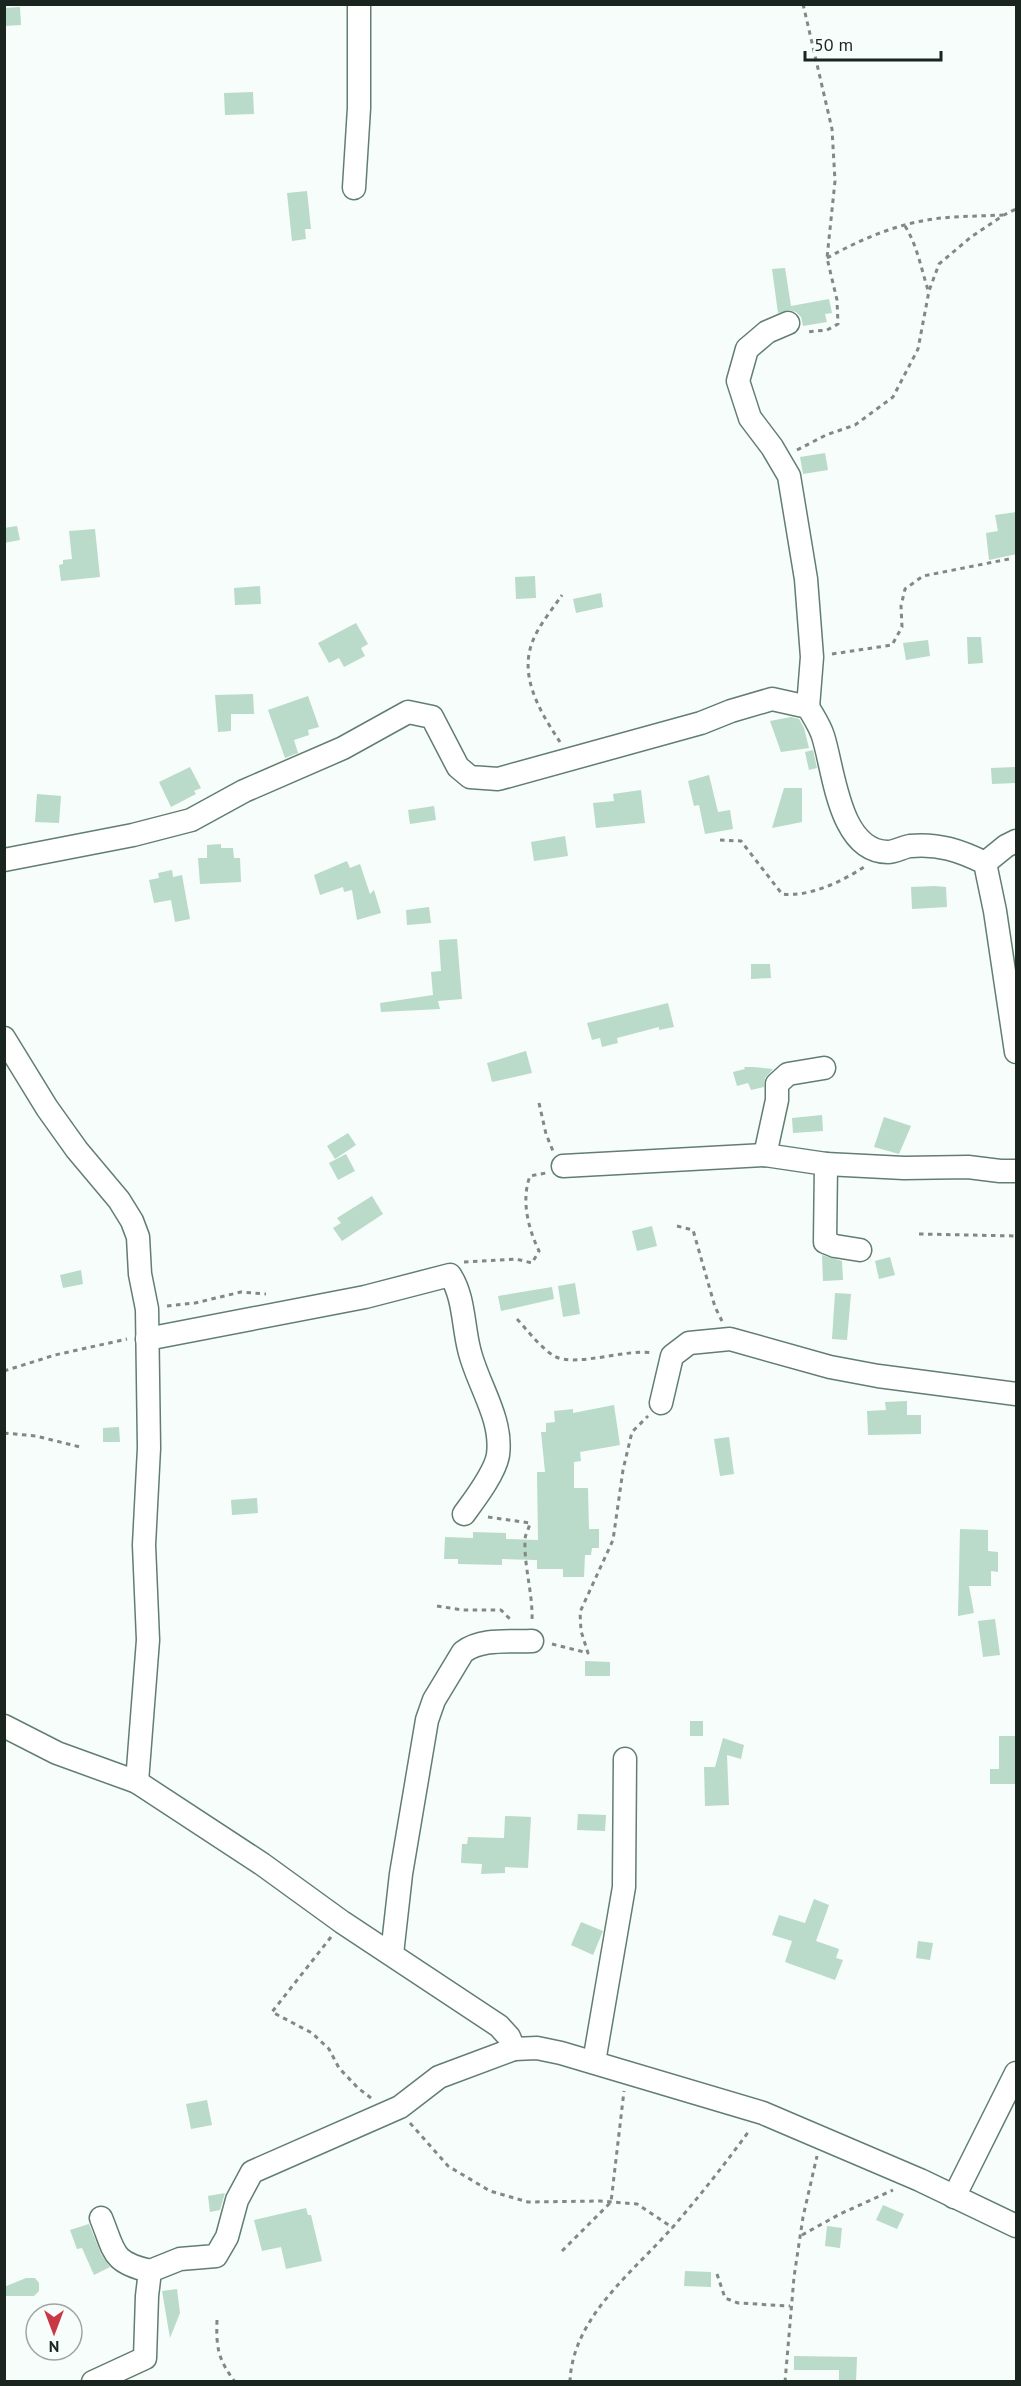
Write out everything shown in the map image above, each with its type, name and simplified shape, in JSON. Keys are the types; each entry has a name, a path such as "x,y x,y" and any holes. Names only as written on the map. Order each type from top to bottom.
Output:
{"street":[{"path":"354,188 359,108 359,4"},
{"path":"788,323 767,332 747,349 738,381 750,418 780,460 789,477 806,579 812,657 808,708 823,734 831,773 848,825 867,847 888,852 910,846 940,846 962,852 985,863"},
{"path":"4,860 133,835 191,820 244,791 343,748 408,712 432,717 458,767 470,777 498,779 701,723 730,711 772,699 808,708"},
{"path":"985,863 1006,846 1017,841"},
{"path":"985,863 995,911 1017,1052"},
{"path":"4,1038 47,1108 77,1150 119,1200 132,1221 138,1237 140,1274 147,1309 149,1448 144,1545 148,1640 137,1782"},
{"path":"765,1155 777,1100 777,1084 788,1074 824,1068"},
{"path":"563,1166 765,1155 826,1164 904,1168 968,1167 1017,1171"},
{"path":"826,1164 825,1242 860,1250"},
{"path":"147,1339 375,1295 450,1275 457,1285 469,1350 496,1426 499,1441 497,1458 480,1491 464,1514"},
{"path":"661,1403 672,1356 689,1343 730,1339 849,1371 1017,1394"},
{"path":"392,1954 401,1874 418,1763 427,1720 434,1700 463,1652 469,1648 482,1643 532,1641"},
{"path":"4,1726 57,1753 137,1782 262,1864 342,1922 499,2026 509,2037 514,2049"},
{"path":"594,2062 624,1887 625,1759"},
{"path":"101,2218 117,2257 128,2266 150,2271 180,2259 216,2256 227,2237 237,2200 252,2172 400,2107 439,2077 514,2049 537,2048 626,2071 763,2113 920,2180 1017,2226"},
{"path":"954,2197 1017,2073"},
{"path":"93,2382 132,2374 145,2358 150,2271"}],"path":[{"path":"788,323 806,332 826,330 838,324 837,300 827,258 835,182 832,129 803,4"},
{"path":"780,460 826,435 855,425 893,397 918,349 929,291 939,264 971,237 1017,209"},
{"path":"827,258 876,233 941,218 1004,215"},
{"path":"905,226 915,241 917,258 929,291"},
{"path":"812,657 892,645 902,627 901,606 905,588 922,576 1009,559"},
{"path":"562,596 532,644 528,677 543,715 570,759"},
{"path":"720,840 741,841 782,894 798,896 848,878 888,852"},
{"path":"463,1262 516,1259 532,1263 539,1251 528,1218 526,1187 530,1176 548,1173 563,1166 546,1134 539,1103"},
{"path":"677,1226 693,1230 715,1307 730,1339"},
{"path":"919,1234 1017,1236"},
{"path":"147,1309 195,1303 241,1292 271,1293"},
{"path":"517,1319 540,1346 557,1358 577,1359 640,1351 672,1356"},
{"path":"4,1371 55,1355 125,1339 147,1339"},
{"path":"588,1653 581,1631 580,1612 613,1540 623,1470 632,1432 661,1403"},
{"path":"4,1433 36,1436 80,1447"},
{"path":"464,1514 530,1522 525,1536 525,1560 533,1601 532,1641"},
{"path":"342,1922 272,2012 312,2032 329,2049 345,2074 358,2088 375,2101 400,2107 415,2130 448,2166 490,2191 528,2202 637,2204 672,2228"},
{"path":"562,2251 611,2202 626,2071"},
{"path":"570,2382 570,2370 580,2338 607,2299 672,2228 763,2113"},
{"path":"784,2382 790,2306 803,2217 822,2137"},
{"path":"802,2235 875,2197 920,2180"},
{"path":"717,2274 725,2298 738,2303 790,2306"},
{"path":"217,2320 216,2344 222,2364 235,2382"}],"building":[{"path":"20,7 21,25 4,26 4,8"},
{"path":"253,92 254,114 225,115 224,93"},
{"path":"307,191 311,229 305,229 306,239 292,241 287,193"},
{"path":"785,268 791,306 829,299 832,313 825,314 827,322 803,326 801,317 796,312 789,310 778,313 772,269"},
{"path":"825,453 828,470 803,474 800,457"},
{"path":"1017,512 1017,554 989,560 986,533 998,531 995,515"},
{"path":"17,526 20,540 4,543 4,528"},
{"path":"95,529 100,577 61,581 59,565 63,564 63,560 72,559 69,531"},
{"path":"535,576 536,598 516,599 515,577"},
{"path":"260,586 261,604 235,605 234,588"},
{"path":"601,593 603,607 576,613 573,599"},
{"path":"356,623 368,644 361,648 365,656 344,667 339,658 329,663 318,643"},
{"path":"967,637 981,637 983,663 968,664"},
{"path":"928,640 930,656 906,660 903,643"},
{"path":"253,694 254,714 231,714 231,731 218,732 215,695"},
{"path":"308,696 319,727 308,730 309,735 294,740 298,753 285,758 268,710"},
{"path":"791,717 799,719 809,748 781,752 770,721"},
{"path":"813,750 817,768 809,770 805,752"},
{"path":"190,767 201,788 194,791 196,794 171,807 159,782"},
{"path":"1015,767 1015,783 992,784 991,768"},
{"path":"709,775 718,812 730,810 733,829 705,834 699,805 694,806 688,781"},
{"path":"784,788 802,788 802,822 772,828"},
{"path":"641,790 645,823 596,828 593,803 614,801 613,794"},
{"path":"37,794 61,796 59,823 35,822"},
{"path":"434,806 436,820 410,824 408,810"},
{"path":"565,836 568,856 534,861 531,842"},
{"path":"221,844 221,848 233,848 234,858 240,858 241,882 200,884 198,858 207,858 207,845"},
{"path":"347,861 350,868 360,864 370,894 374,890 381,913 357,920 352,890 344,892 343,887 320,895 314,875"},
{"path":"172,870 173,877 182,875 190,919 175,922 171,900 154,903 149,880 159,878 158,873"},
{"path":"911,887 946,887 947,907 912,909"},
{"path":"429,907 431,923 407,925 406,910"},
{"path":"457,939 462,999 438,1001 440,1009 381,1012 380,1003 433,995 431,972 441,971 439,940"},
{"path":"751,964 770,964 771,978 751,979"},
{"path":"668,1003 674,1027 659,1030 659,1027 617,1038 618,1043 602,1047 600,1038 592,1040 587,1023"},
{"path":"526,1051 532,1073 492,1082 487,1063"},
{"path":"744,1067 773,1069 765,1078 764,1087 751,1090 748,1083 737,1086 733,1072 745,1069"},
{"path":"822,1115 823,1131 793,1133 792,1118"},
{"path":"884,1117 911,1126 899,1154 874,1147"},
{"path":"348,1133 356,1145 335,1159 327,1146"},
{"path":"346,1154 355,1171 338,1180 329,1163"},
{"path":"372,1196 383,1214 342,1241 333,1228 341,1223 337,1218"},
{"path":"652,1226 657,1246 637,1251 632,1231"},
{"path":"822,1255 842,1261 843,1280 823,1281"},
{"path":"890,1257 895,1275 879,1279 875,1261"},
{"path":"81,1270 83,1284 63,1288 60,1275"},
{"path":"575,1283 580,1314 563,1317 558,1286"},
{"path":"552,1287 554,1299 501,1311 498,1296"},
{"path":"835,1293 851,1294 847,1340 832,1339"},
{"path":"907,1401 907,1415 921,1415 921,1434 868,1435 867,1411 886,1410 885,1402"},
{"path":"614,1405 620,1445 580,1452 581,1461 574,1462 574,1488 588,1488 589,1529 599,1529 599,1548 592,1548 591,1555 585,1555 584,1577 563,1577 563,1569 537,1569 537,1560 502,1559 502,1565 458,1564 458,1559 444,1559 445,1537 473,1538 473,1532 506,1533 506,1539 538,1540 537,1472 545,1472 541,1432 546,1432 546,1423 555,1422 554,1411 573,1409 573,1413"},
{"path":"119,1427 120,1442 103,1442 103,1428"},
{"path":"729,1437 734,1474 720,1476 714,1439"},
{"path":"257,1498 258,1513 232,1515 231,1500"},
{"path":"960,1529 988,1530 988,1551 998,1552 998,1572 991,1571 991,1586 969,1586 974,1613 958,1616"},
{"path":"995,1619 1000,1655 983,1657 978,1621"},
{"path":"585,1661 610,1662 610,1676 585,1676"},
{"path":"690,1721 703,1721 703,1736 690,1736"},
{"path":"999,1736 1017,1736 1017,1784 990,1784 990,1769 999,1769"},
{"path":"723,1738 744,1745 741,1759 727,1755 729,1805 705,1806 704,1767 715,1767"},
{"path":"578,1814 606,1815 605,1831 577,1830"},
{"path":"505,1816 531,1817 528,1868 505,1867 505,1873 481,1874 482,1864 461,1863 462,1844 467,1844 468,1837 504,1838"},
{"path":"814,1899 829,1905 816,1941 839,1949 836,1958 843,1960 835,1980 785,1962 792,1941 772,1935 779,1915 805,1923"},
{"path":"581,1922 603,1931 593,1955 571,1945"},
{"path":"918,1941 933,1943 930,1960 916,1958"},
{"path":"207,2100 212,2125 191,2129 186,2104"},
{"path":"225,2193 220,2210 210,2212 208,2196"},
{"path":"883,2205 904,2214 897,2229 876,2220"},
{"path":"306,2208 308,2215 311,2215 322,2261 286,2269 281,2247 262,2251 254,2220"},
{"path":"89,2224 101,2254 110,2267 94,2275 82,2248 77,2249 70,2230"},
{"path":"827,2226 842,2228 840,2248 825,2246"},
{"path":"685,2271 711,2272 711,2287 684,2286"},
{"path":"26,2278 35,2278 39,2283 39,2291 34,2296 4,2296 4,2287"},
{"path":"177,2289 180,2313 170,2338 162,2291"},
{"path":"794,2356 857,2357 856,2382 839,2382 839,2370 794,2370"}]}
